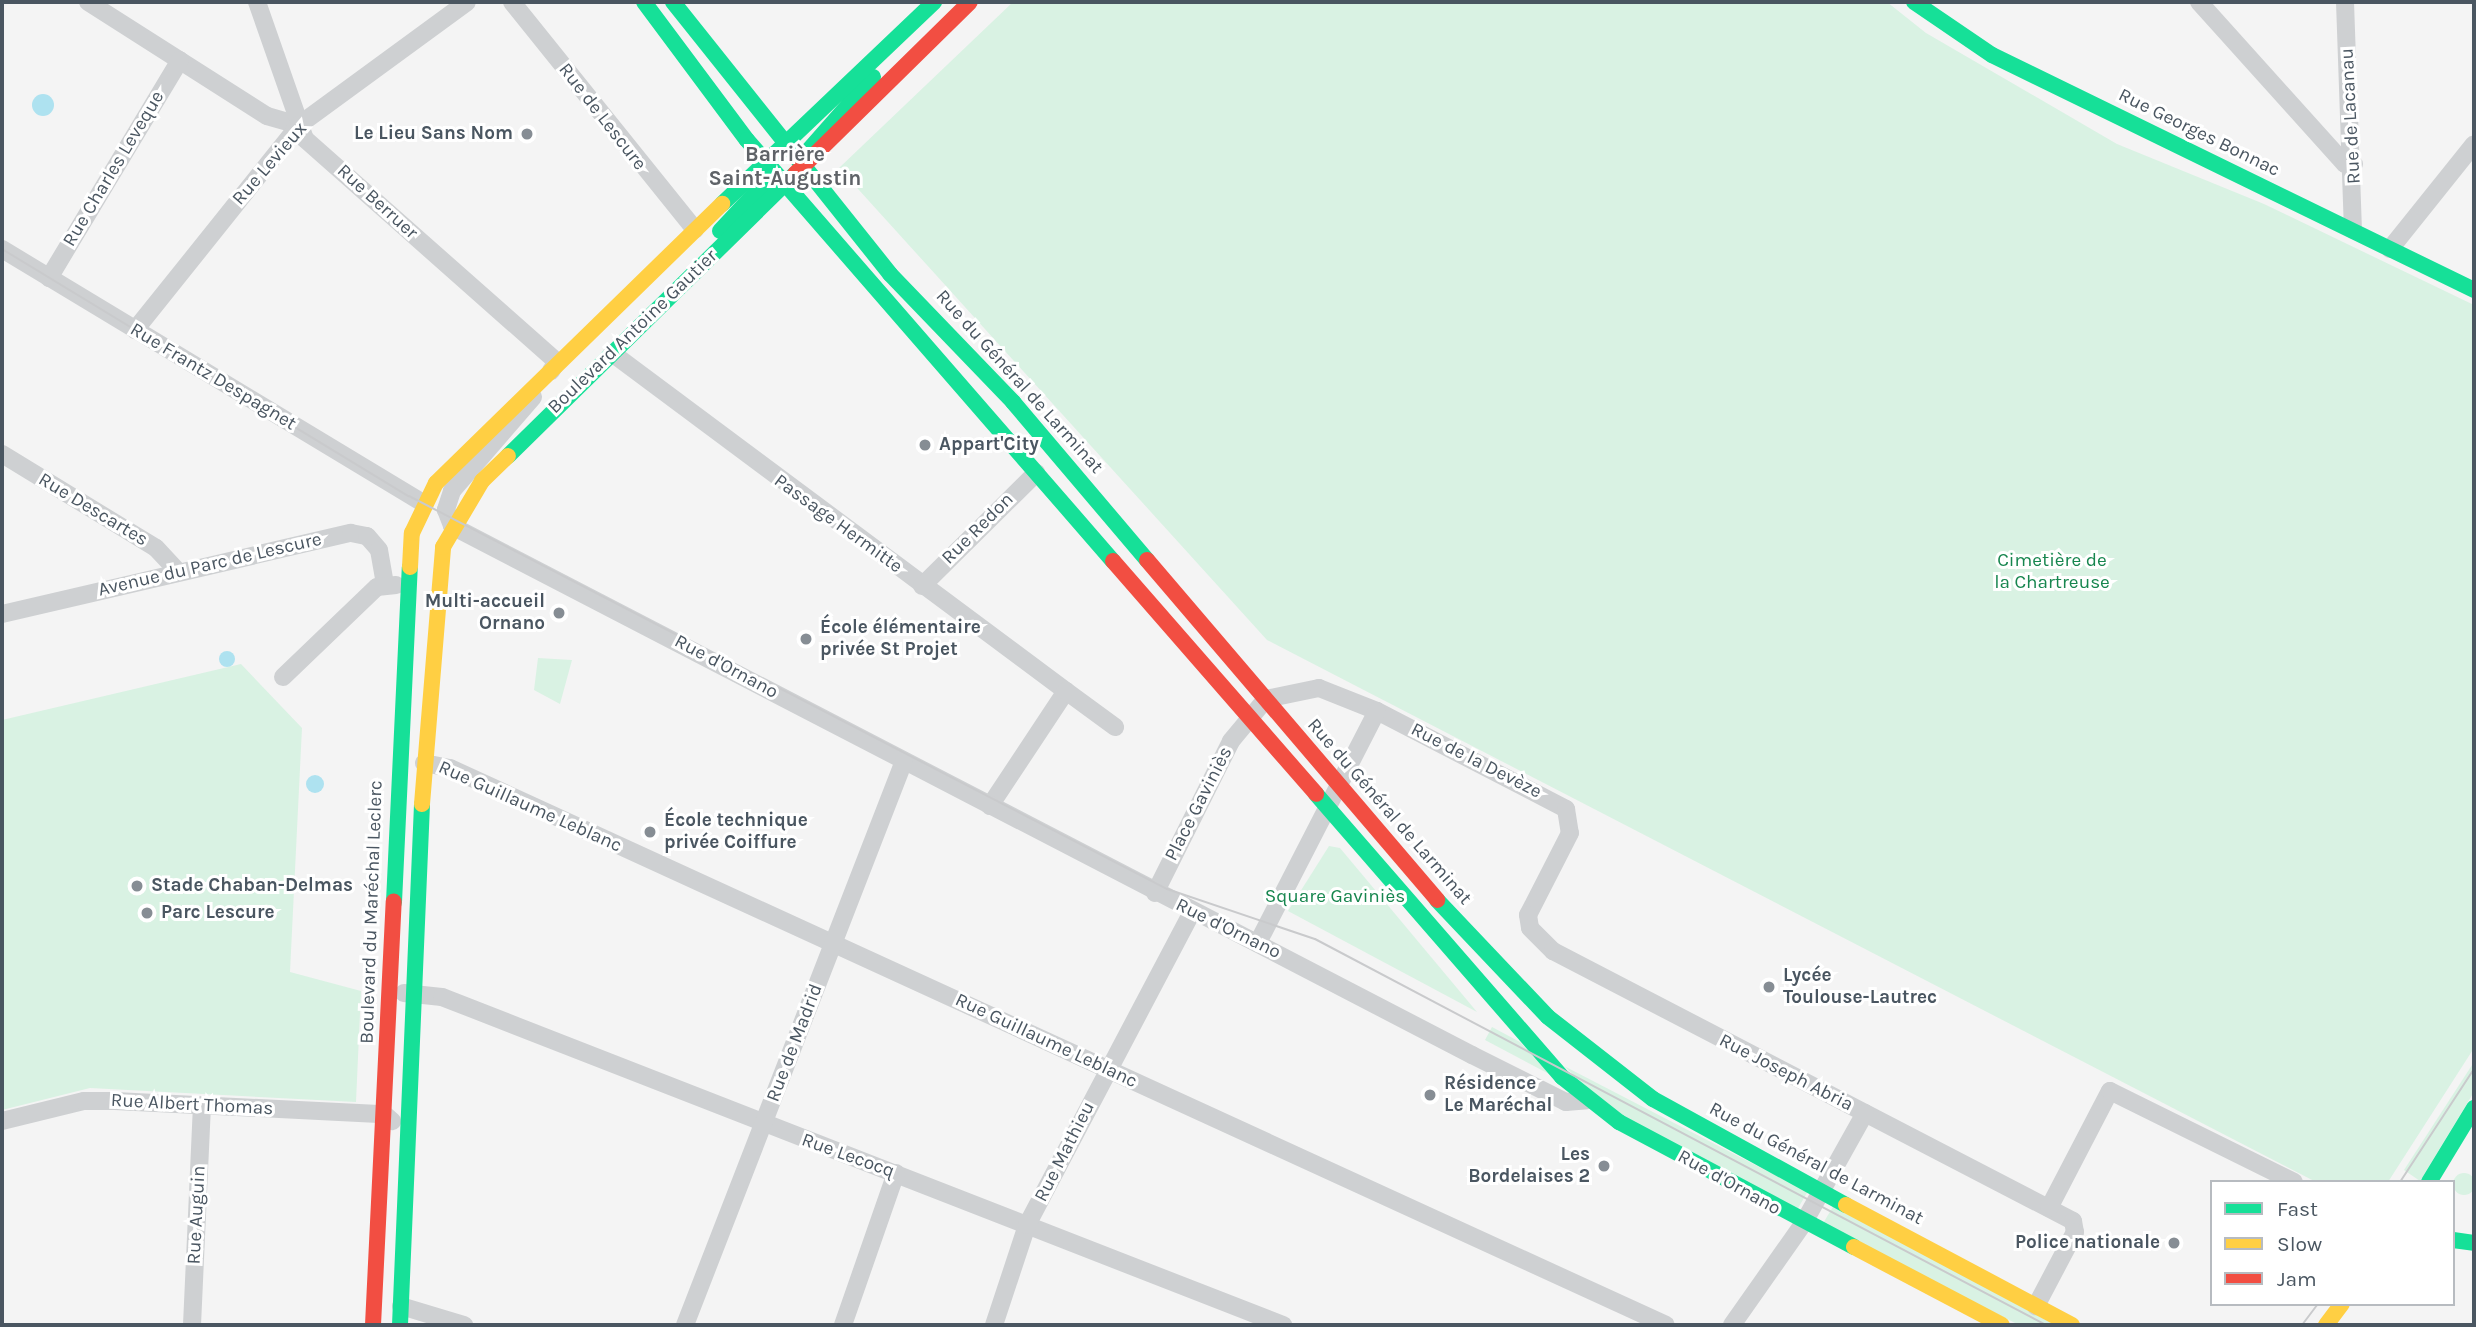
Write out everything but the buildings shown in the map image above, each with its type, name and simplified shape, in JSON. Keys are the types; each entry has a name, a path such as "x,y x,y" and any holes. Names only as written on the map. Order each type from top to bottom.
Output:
{"main road":[{"path":"644,2 769,166 1327,810 1587,1100"},
{"name":"Rue du Général de Larminat","path":"673,2 802,166 1266,699 1339,788 1453,919 1574,1040 1663,1105 1824,1189 2072,1325"},
{"name":"Rue Georges Bonnac","path":"1914,2 1992,55 2474,290"},
{"name":"Boulevard Antoine Gautier","path":"424,503 448,467 695,230 769,166 784,142 933,3"},
{"path":"802,166 933,3"},
{"name":"Boulevard Antoine Gautier","path":"452,527 482,481 787,186 802,166 965,6"},
{"path":"629,337 769,166"},
{"name":"Boulevard du Maréchal Leclerc","path":"373,1325 407,586 412,533 424,503"},
{"path":"400,1325 412,993 424,763 437,571 452,527"},
{"name":"Rue d'Ornano","path":"1587,1100 1804,1224 2002,1325"},
{"path":"2430,1180 2474,1108"},
{"path":"2326,1325 2340,1306"}],"street":[{"path":"88,2 267,116 299,125"},
{"name":"Rue Berruer","path":"257,2 305,139 557,362"},
{"name":"Rue Levieux","path":"135,330 299,125 467,2"},
{"name":"Rue de Lescure","path":"512,2 695,230"},
{"path":"2199,2 2345,164 2354,164"},
{"name":"Rue de Lacanau","path":"2345,2 2354,164 2353,230"},
{"path":"933,3 965,6"},
{"name":"Rue Charles Leveque","path":"48,278 180,60"},
{"path":"2390,249 2474,144"},
{"name":"Rue Frantz Despagnet","path":"2,249 424,503"},
{"name":"Passage Hermitte","path":"612,353 1115,727"},
{"name":"Boulevard Antoine Gautier","path":"452,527 446,510 452,491 516,421 557,362"},
{"name":"Rue Descartes","path":"2,454 156,548 178,572"},
{"name":"Rue Redon","path":"922,586 1036,473"},
{"name":"Rue d'Ornano","path":"452,527 1192,912 1258,943 1566,1102 1587,1100"},
{"name":"Avenue du Parc de Lescure","path":"2,614 351,533 367,536 379,550 385,584"},
{"path":"283,677 385,584 407,586"},
{"name":"Rue de la Devèze","path":"1266,699 1319,688 1377,711 1559,804 1570,817"},
{"path":"990,806 1066,691"},
{"path":"1266,699 1246,717 1279,739 1305,769 1339,788"},
{"path":"1258,943 1377,711"},
{"name":"Place Gaviniès","path":"1154,892 1246,717"},
{"name":"Rue de Madrid","path":"685,1325 904,761"},
{"name":"Rue Guillaume Leblanc","path":"424,763 450,768 1666,1325"},
{"name":"Rue Joseph Abria","path":"1570,817 1570,833 1528,915 1539,940 1865,1114 2049,1208 2076,1226 2036,1306"},
{"name":"Rue Mathieu","path":"994,1325 1027,1225 1192,912"},
{"name":"Rue Lecocq","path":"390,992 442,997 1283,1325"},
{"path":"2049,1208 2110,1091 2290,1180"},
{"name":"Rue Albert Thomas","path":"2,1121 84,1101 384,1114"},
{"name":"Rue Auguin","path":"192,1325 202,1105"},
{"path":"384,1114 396,1131 403,1269"},
{"path":"1732,1325 1804,1224 1865,1114"},
{"path":"843,1325 896,1173"},
{"path":"401,1306 464,1325"}],"green space":[{"name":"Cimetière de la Chartreuse","path":"1013,2 1887,2 1926,33 2117,144 2264,204 2474,305 2474,1048 2389,1180 2312,1180 1267,640 839,168"},
{"path":"538,658 572,660 560,704 534,690"},
{"name":"Parc Lescure","path":"241,664 302,728 290,972 361,991 356,1102 90,1088 2,1110 2,720"},
{"name":"Square Gaviniès","path":"1329,846 1340,848 1477,1012 1288,911"},
{"path":"1492,1027 1520,1042 1549,1074 1485,1040"},
{"path":"2474,1062 2474,1092 2421,1180 2404,1170"},
{"path":"1564,1066 1808,1191 1797,1210 1621,1118"},
{"path":"2464,1173 2472,1176 2472,1192 2464,1195 2456,1192 2456,1176"},
{"path":"1834,1205 2055,1325 2019,1325 1822,1225"}],"water":[{"path":"43,94 51,97 54,105 51,113 43,116 35,113 32,105 35,97"},
{"path":"227,651 235,659 227,667 219,659"},
{"path":"311,775 319,775 324,784 322,791 311,793 306,788 306,780"}],"tram line":[{"path":"2,249 409,496 1167,889 1315,939 2046,1325"},
{"path":"2401,1180 2474,1069"},
{"path":"2302,1325 2316,1306"}],"traffic: fast":[{"path":"644,2 747,140 1113,561"},
{"path":"673,2 890,274 1013,402 1147,560"},
{"path":"722,204 934,2"},
{"path":"1914,2 1992,55 2474,290"},
{"path":"799,161 873,77"},
{"path":"720,231 773,174"},
{"path":"508,456 795,174"},
{"path":"394,902 410,567"},
{"path":"1316,794 1562,1077 1619,1122 1854,1247"},
{"path":"400,1325 422,804"},
{"path":"1437,900 1548,1017 1653,1099 1846,1205"},
{"path":"2430,1180 2474,1108"},
{"path":"2455,1240 2474,1243"}],"traffic: slow":[{"path":"410,567 412,533 436,483 722,204"},
{"path":"422,804 443,547 482,481 508,456"},
{"path":"1846,1205 2072,1325"},
{"path":"1854,1247 2002,1325"},
{"path":"2326,1325 2340,1306"}],"traffic: jam":[{"path":"795,174 970,2"},
{"path":"1147,560 1437,900"},
{"path":"1113,561 1316,794"},
{"path":"373,1325 394,902"}],"place":[{"name":"Le Lieu Sans Nom","path":"527,134"},
{"name":"Appart'City","path":"925,445"},
{"name":"Multi-accueil Ornano","path":"559,613"},
{"name":"École élémentaire privée St Projet","path":"806,639"},
{"name":"École technique privée Coiffure","path":"650,832"},
{"name":"Stade Chaban-Delmas","path":"137,886"},
{"name":"Parc Lescure","path":"147,913"},
{"name":"Lycée Toulouse-Lautrec","path":"1769,987"},
{"name":"Résidence Le Maréchal","path":"1430,1095"},
{"name":"Les Bordelaises 2","path":"1604,1166"},
{"name":"Police nationale","path":"2174,1243"}],"district":[{"name":"Barrière Saint-Augustin","path":"785,166"}]}
